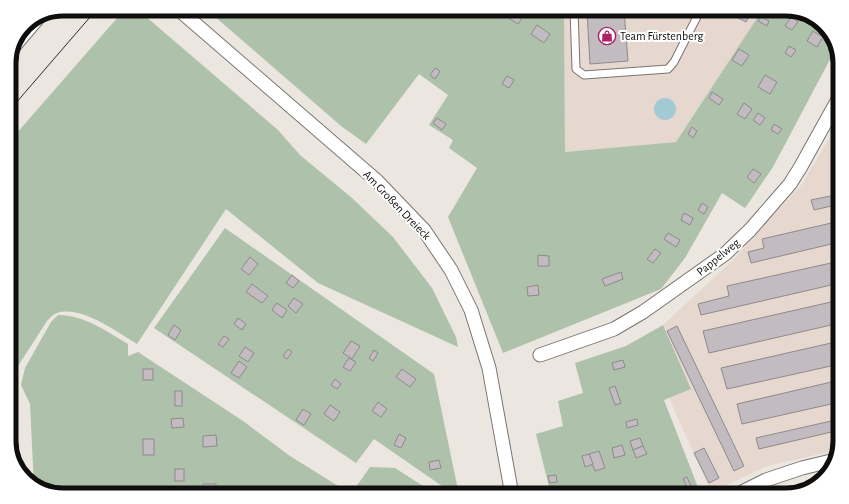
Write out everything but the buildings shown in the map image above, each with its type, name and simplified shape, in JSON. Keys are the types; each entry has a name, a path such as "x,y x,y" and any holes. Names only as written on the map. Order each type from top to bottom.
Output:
{"street":[{"name":"Am Großen Dreieck","path":"186,16 377,181 424,230 451,270 472,310 489,368 511,488"},
{"name":"Pappelweg","path":"540,355 614,328 643,312 725,254 750,230 790,184 833,109"},
{"path":"750,488 780,475 828,462"}],"lane":[{"path":"574,16 576,69 584,75 668,69 674,62 697,16"},
{"path":"22,40 36,25"}],"shaded area":[{"path":"564,16 758,16 676,142 565,152"},
{"path":"833,132 833,447 832,451 767,466 720,488 709,488 669,398 691,389 663,325 733,260 802,184"}],"green space":[{"path":"119,16 145,16 278,130 300,155 352,198 393,237 432,288 456,337 458,347 318,283 226,209 137,344 88,316 67,312 57,313 47,321 16,369 16,134"},
{"path":"214,16 564,16 565,152 676,142 758,16 792,16 809,22 823,34 827,40 832,56 773,167 745,208 722,193 685,258 661,289 503,353 448,217 477,168 449,148 453,140 429,125 448,95 419,74 366,144 341,126"},
{"path":"225,228 434,374 458,488 445,488 374,439 356,463 154,328"},
{"path":"58,315 68,316 86,321 103,329 128,344 128,356 138,352 243,421 290,456 341,488 57,488 40,482 34,478 30,404 21,385 25,368 51,322"},
{"path":"663,325 691,389 664,400 698,488 549,488 536,434 563,426 558,401 583,393 575,363 626,346"},
{"path":"18,402 17,450 16,444 16,404"},
{"path":"370,467 395,468 426,488 355,488"},
{"path":"811,481 792,488 782,488"}],"water":[{"path":"665,98 673,101 676,109 673,117 665,120 657,117 654,109 657,101"}],"tram line":[{"path":"16,103 91,16"}],"place":[{"name":"Team Fürstenberg","path":"607,36"}]}
